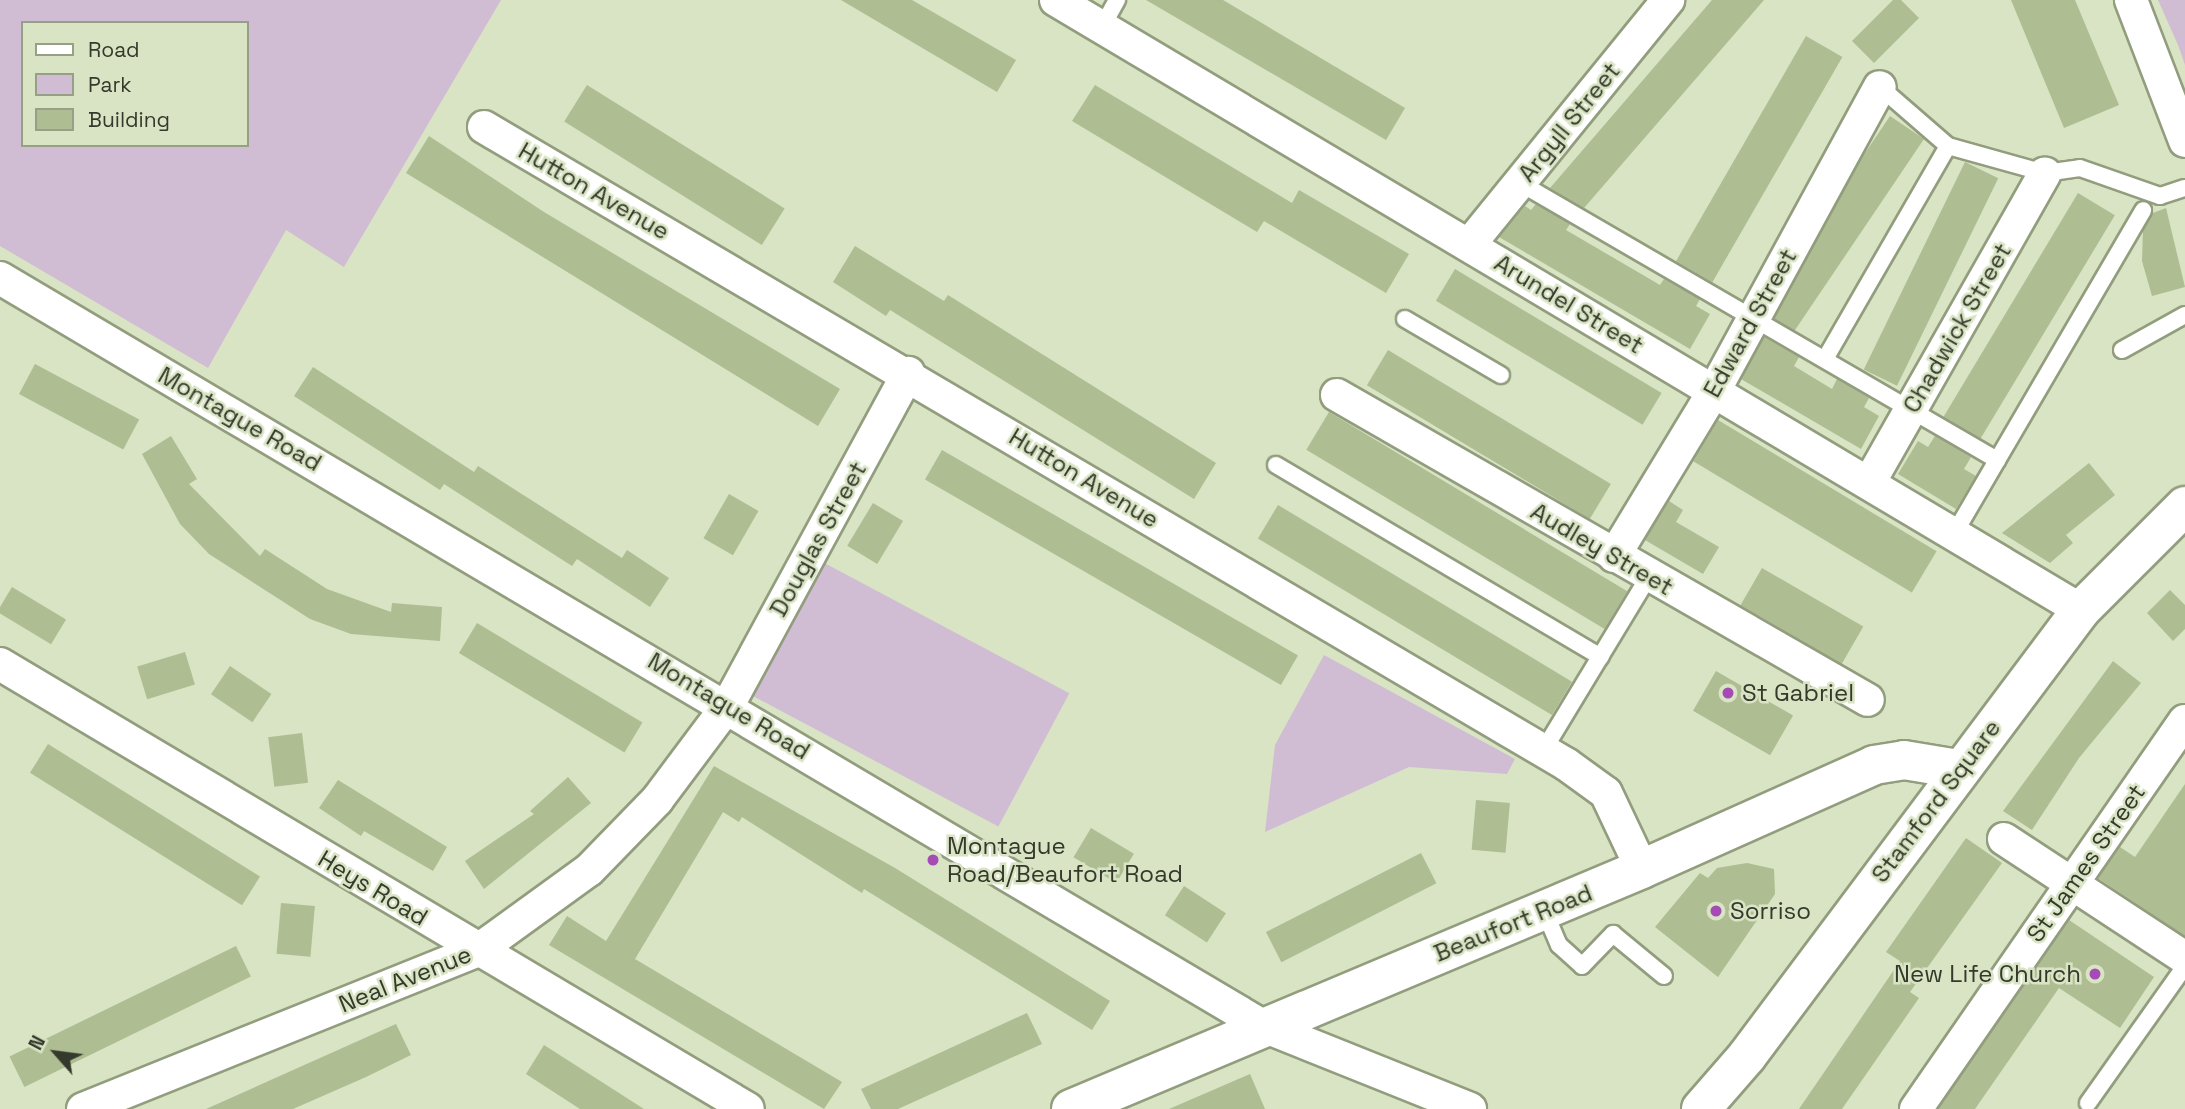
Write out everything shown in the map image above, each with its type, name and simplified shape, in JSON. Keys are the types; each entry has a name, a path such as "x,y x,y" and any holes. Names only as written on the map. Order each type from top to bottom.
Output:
{"main road":[{"name":"Stamford Square","path":"1701,1109 1747,1056 1958,769 2081,610 2185,506"},
{"name":"Beaufort Road","path":"1071,1109 1263,1026 1642,869 1874,765 1903,760 1958,769"}],"street":[{"name":"Arundel Street","path":"1056,0 2081,610"},
{"name":"Argyll Street","path":"1469,245 1668,0"},
{"path":"2131,0 2185,141"},
{"name":"Edward Street","path":"1615,556 1714,391 1880,87"},
{"name":"Hutton Avenue","path":"484,127 908,373 1543,751 1606,793 1642,869"},
{"name":"Chadwick Street","path":"1869,482 2045,173"},
{"name":"Montague Road","path":"3,287 727,705 1263,1026 1469,1109"},
{"name":"Douglas Street","path":"727,705 908,373"},
{"name":"Audley Street","path":"1338,395 1868,700"},
{"name":"Heys Road","path":"0,664 477,951 748,1109"},
{"name":"Neal Avenue","path":"83,1109 477,951 589,870 657,800 727,705"},
{"name":"St James Street","path":"1916,1109 2185,722"},
{"path":"2004,839 2185,958"}],"lane":[{"path":"1101,27 1117,0"},
{"path":"1880,87 1948,146 2045,173 2080,168 2160,196 2185,188"},
{"path":"1825,359 1948,146"},
{"path":"1520,183 1997,460"},
{"path":"1954,534 2143,210"},
{"path":"2122,350 2185,315"},
{"path":"1405,318 1501,375"},
{"path":"1276,465 1601,656"},
{"path":"1543,751 1649,576"},
{"path":"1544,910 1559,945 1582,966 1613,934 1664,975"},
{"path":"2088,1103 2185,966"}],"green space":[{"path":"0,0 501,0 344,267 286,230 208,368 0,246"},
{"path":"2158,0 2185,0 2185,65 2178,45"},
{"path":"815,558 1069,693 998,827 744,691"},
{"path":"1324,655 1515,759 1507,774 1409,767 1265,832 1275,745"}],"building":[{"path":"841,0 912,0 1016,60 997,92"},
{"path":"1146,0 1223,0 1405,108 1386,140"},
{"path":"1712,0 1764,0 1584,208 1550,188"},
{"path":"1893,0 1901,0 1919,18 1874,63 1852,41"},
{"path":"2011,0 2075,0 2119,105 2064,128"},
{"path":"1806,36 1842,57 1712,282 1676,261"},
{"path":"587,85 785,208 762,245 564,121"},
{"path":"1095,85 1292,203 1299,190 1409,254 1386,293 1264,221 1257,232 1072,121"},
{"path":"1890,116 1924,139 1794,332 1760,309"},
{"path":"429,136 544,212 840,389 818,426 406,173"},
{"path":"1965,162 1998,178 1897,386 1864,370"},
{"path":"2078,193 2115,215 1980,439 1944,417"},
{"path":"1536,204 1570,224 1566,230 1660,285 1664,279 1700,299 1696,306 1710,314 1690,349 1499,237 1525,206 1531,210"},
{"path":"2166,208 2185,287 2152,296 2142,261 2143,230 2153,213"},
{"path":"855,246 944,301 948,295 1216,463 1194,499 890,310 886,316 833,282"},
{"path":"1455,269 1662,393 1643,425 1436,301"},
{"path":"1764,337 1799,357 1794,366 1832,389 1837,379 1869,398 1864,407 1879,416 1861,449 1741,379"},
{"path":"1388,350 1611,484 1590,519 1367,385"},
{"path":"35,364 139,419 123,449 19,394"},
{"path":"313,367 474,472 478,466 622,558 627,550 669,578 650,607 577,559 572,566 444,484 440,490 294,396"},
{"path":"1329,412 1627,591 1605,629 1306,450"},
{"path":"1718,420 1937,551 1912,592 1693,461"},
{"path":"171,436 197,479 189,484 260,556 265,549 327,589 391,612 392,603 442,607 440,641 351,634 310,619 209,554 180,524 142,454"},
{"path":"1935,436 1971,457 1964,469 1976,476 1956,509 1898,474 1918,441 1928,447"},
{"path":"942,450 1298,656 1281,685 925,479"},
{"path":"2089,463 2115,495 2066,535 2073,543 2050,563 2002,533"},
{"path":"729,494 758,511 733,555 704,538"},
{"path":"1669,501 1683,510 1676,522 1719,547 1703,574 1645,540"},
{"path":"873,503 903,521 877,564 847,546"},
{"path":"1278,505 1572,682 1552,715 1258,538"},
{"path":"1762,568 1863,626 1842,664 1740,605"},
{"path":"12,587 66,619 51,644 0,614 0,607"},
{"path":"2170,590 2185,605 2185,629 2173,641 2147,613"},
{"path":"477,623 642,722 624,752 459,653"},
{"path":"185,652 195,685 147,699 137,667"},
{"path":"2113,661 2141,683 2079,758 2032,830 2003,811"},
{"path":"230,666 271,694 252,722 211,694"},
{"name":"St Gabriel","path":"1716,671 1793,716 1770,755 1693,711"},
{"path":"302,733 308,783 274,787 268,737"},
{"path":"48,744 260,876 242,905 30,773"},
{"path":"714,766 895,868 1110,1001 1092,1030 864,889 862,893 742,817 739,822 723,812 635,959 842,1082 824,1109 549,945 567,916 606,941"},
{"path":"568,777 591,803 484,889 465,861 534,814 530,811"},
{"path":"338,780 447,847 433,871 364,831 361,836 319,808"},
{"path":"2185,784 2185,936 2098,878 2120,847 2135,857"},
{"path":"1476,800 1510,803 1506,853 1472,850"},
{"path":"1091,828 1134,854 1116,883 1073,857"},
{"path":"1966,838 2002,863 1910,992 1919,998 1842,1109 1799,1109 1900,961 1886,952"},
{"path":"1421,853 1436,883 1281,962 1266,932"},
{"name":"Sorriso","path":"1747,863 1774,869 1775,894 1718,977 1655,927 1700,873 1708,878 1717,868"},
{"path":"1184,886 1226,913 1207,943 1165,915"},
{"path":"281,903 315,906 310,957 277,954"},
{"path":"2069,920 2154,977 2120,1028 2059,988 1975,1109 1938,1109"},
{"path":"236,946 251,977 24,1087 10,1056"},
{"path":"1027,1013 1042,1044 898,1109 871,1109 861,1089"},
{"path":"396,1024 411,1055 366,1077 293,1109 206,1109"},
{"path":"544,1045 644,1109 580,1109 526,1074"},
{"path":"1250,1074 1265,1109 1169,1109"}],"place":[{"name":"St Gabriel","path":"1728,693"},
{"name":"Montague Road/Beaufort Road","path":"933,860"},
{"name":"Sorriso","path":"1716,911"},
{"name":"New Life Church","path":"2095,974"}]}
